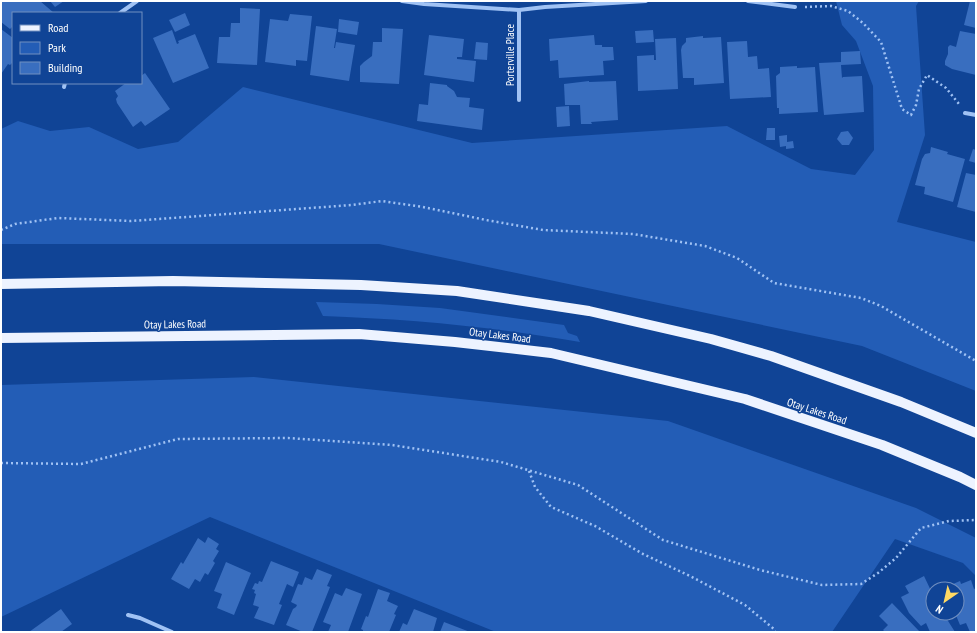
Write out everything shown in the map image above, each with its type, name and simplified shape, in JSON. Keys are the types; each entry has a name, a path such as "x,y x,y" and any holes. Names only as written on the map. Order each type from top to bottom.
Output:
{"main road":[{"path":"1,284 173,281 361,285 457,291 589,311 711,339 771,356 901,402 976,433"},
{"name":"Otay Lakes Road","path":"1,338 359,334 455,342 551,353 744,399 882,445 976,485"}],"street":[{"path":"121,12 136,1"},
{"path":"402,1 424,4 519,10 646,1"},
{"path":"748,1 794,7"},
{"name":"Porterville Place","path":"519,10 519,100"},
{"path":"965,113 976,115"},
{"path":"128,615 140,618 172,632"}],"path":[{"path":"794,7 831,6 848,12 863,23 881,42 902,109 911,115 916,105 919,89 927,75 946,88 965,113"},
{"path":"1,230 15,224 58,218 130,221 352,205 382,201 424,207 543,230 633,234 705,246 737,258 774,283 861,298 881,306 976,361"},
{"path":"1,463 81,464 178,439 288,438 392,445 501,462 578,485 663,540 760,570 822,585 861,584 878,573 896,558 921,528 949,521 976,520"},
{"path":"528,470 535,488 550,507 595,526 643,554 690,576 745,605 774,629 775,632"}],"green space":[{"path":"836,1 919,1 916,6 925,135 897,222 976,242 976,391 862,346 379,244 1,244 1,129 18,121 50,131 89,127 138,149 178,142 243,87 472,143 727,126 811,169 855,175 874,150 873,86 856,41 842,25"},
{"path":"316,302 440,308 564,325 568,333 577,336 580,342 452,324 323,316"},
{"path":"254,377 668,421 916,508 976,538 976,576 963,563 895,539 832,632 496,632 210,517 1,617 1,385"}],"building":[{"path":"1,1 40,1 53,12 12,12 12,27 10,29 1,22"},
{"path":"50,1 64,1 55,7"},
{"path":"970,1 976,1 976,28 964,25"},
{"path":"240,8 260,9 257,65 217,63 219,37 230,37 231,23 240,23"},
{"path":"185,13 190,25 175,32 169,20"},
{"path":"290,14 312,16 307,61 296,60 296,66 265,62 270,19 288,21"},
{"path":"339,19 359,22 357,35 338,32"},
{"path":"316,26 337,29 334,48 336,42 355,45 349,81 310,75"},
{"path":"382,28 403,29 399,84 360,82 360,66 372,56 373,42 382,42"},
{"path":"1,29 12,37 12,63 10,65 8,64 1,74"},
{"path":"172,30 177,44 179,43 178,41 195,34 209,68 173,83 153,38"},
{"path":"653,30 654,42 636,43 635,31"},
{"path":"960,31 976,34 976,75 952,69 945,65 948,47 950,45 956,47"},
{"path":"429,35 464,39 462,57 457,57 457,59 476,61 474,82 424,75"},
{"path":"594,35 595,45 602,45 602,47 613,47 614,60 603,61 604,75 559,78 558,60 550,61 549,39"},
{"path":"703,36 703,38 721,37 724,83 694,85 694,78 683,78 682,46 686,42 686,38"},
{"path":"676,38 678,89 638,91 637,56 654,55 654,60 656,60 655,39"},
{"path":"747,41 748,57 757,56 758,69 769,68 771,97 730,99 727,42"},
{"path":"476,42 488,43 487,60 474,59"},
{"path":"860,51 861,64 841,65 842,78 862,76 864,112 824,115 819,63 841,62 841,52"},
{"path":"797,66 797,68 815,67 818,112 779,114 779,108 777,108 776,76 780,73 780,67"},
{"path":"145,73 170,109 145,126 141,121 133,127 117,103 116,99 118,96 115,91 125,84 142,84 142,75"},
{"path":"589,81 616,81 618,120 581,124 580,105 565,105 564,84"},
{"path":"430,83 447,85 454,91 457,97 470,98 469,107 484,109 482,130 417,121 419,104 428,105"},
{"path":"569,106 570,126 557,127 556,107"},
{"path":"767,128 775,128 775,140 766,140"},
{"path":"848,131 853,138 849,145 842,145 837,139 841,132"},
{"path":"787,135 787,142 793,141 794,148 786,149 786,146 780,147 779,136"},
{"path":"931,147 948,152 947,154 965,159 953,202 924,194 925,187 915,185 922,159 925,154 930,153"},
{"path":"973,149 976,150 976,163 969,161"},
{"path":"966,173 976,175 976,212 957,207"},
{"path":"208,537 219,544 216,549 219,551 213,561 215,563 208,575 205,573 200,582 195,579 189,589 171,579 181,562 183,564 198,538 205,543"},
{"path":"271,561 299,572 293,587 287,584 279,604 282,605 274,625 254,618 259,607 253,605 256,594 254,593 255,590 252,589 255,583 258,584 259,581 262,582"},
{"path":"226,562 251,573 234,615 217,608 222,594 214,591"},
{"path":"317,569 332,575 327,586 330,587 312,632 303,632 286,625 293,609 297,605 291,602 298,584 302,585 305,577 312,580"},
{"path":"924,576 926,581 925,581 925,621 948,621 955,632 930,632 926,623 921,626 909,613 901,597 909,593 905,586"},
{"path":"971,580 974,589 976,588 976,630 972,632 970,632 966,623 960,625 958,621 965,621 965,582"},
{"path":"346,588 362,594 348,632 328,632 331,625 323,622 335,593 342,596"},
{"path":"378,589 390,593 387,601 398,606 394,614 396,615 389,632 363,632 361,629 366,616 368,617"},
{"path":"892,603 920,632 885,632 883,630 888,625 879,616"},
{"path":"61,609 72,624 61,632 29,632"},
{"path":"414,609 437,618 433,632 399,632 403,623 407,625"},
{"path":"444,622 470,632 440,632"}]}
